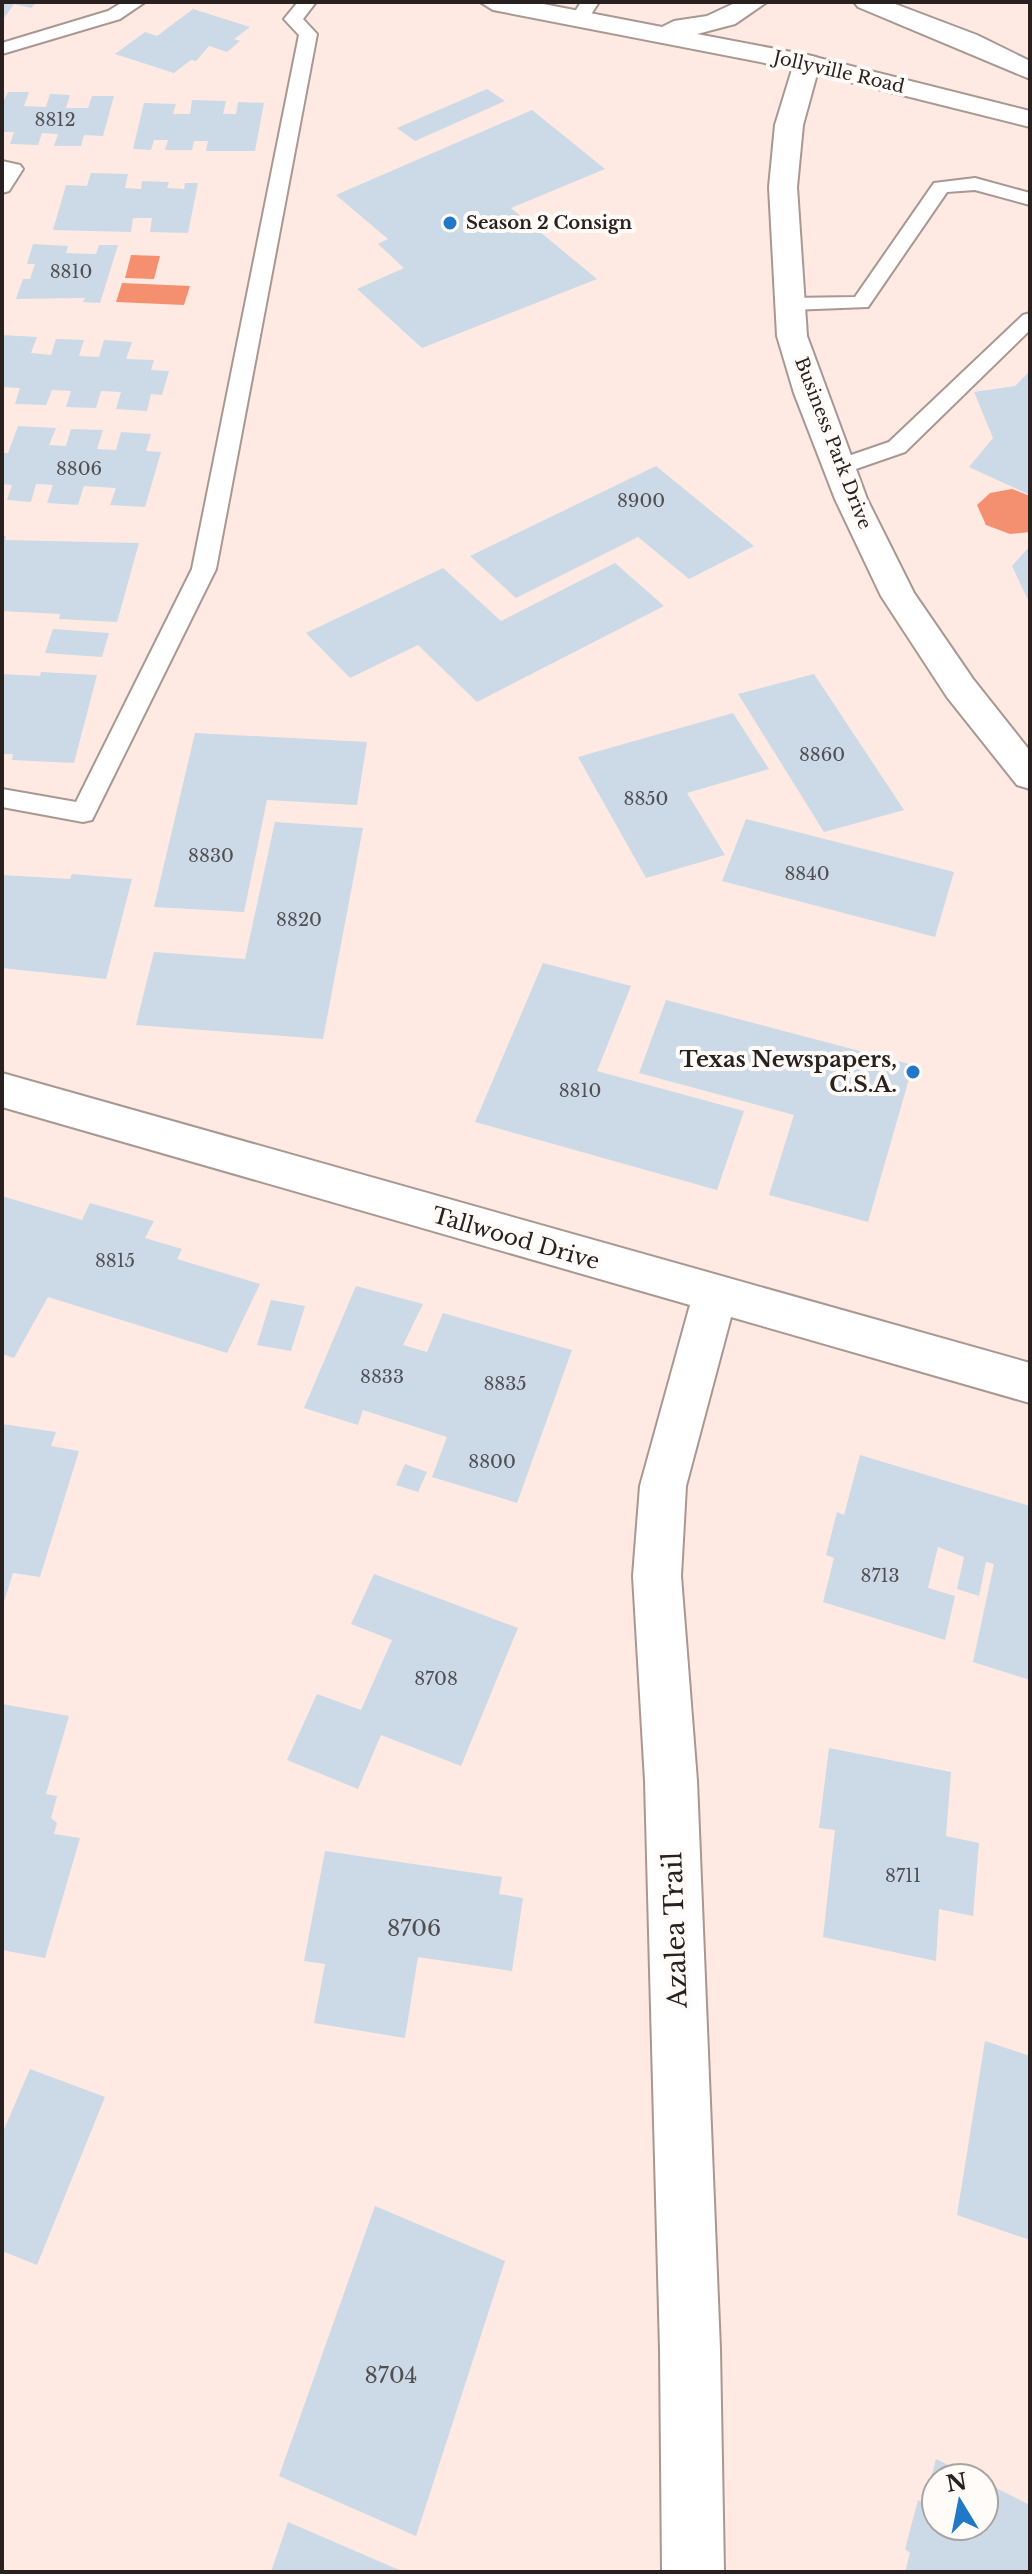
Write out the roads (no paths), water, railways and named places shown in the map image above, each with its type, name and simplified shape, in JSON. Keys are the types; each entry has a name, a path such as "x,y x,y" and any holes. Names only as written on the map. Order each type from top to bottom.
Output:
{"street":[{"name":"Jollyville Road","path":"493,2 585,10 647,31 807,63 1030,119"},
{"name":"Jollyville Road","path":"647,31 701,27 733,17 754,2"},
{"path":"867,2 968,41 1030,71"},
{"path":"968,41 1030,58"},
{"name":"Business Park Drive","path":"807,63 789,125 783,187 792,336 839,467 898,596 960,688 1030,776"},
{"name":"Tallwood Drive","path":"2,1090 715,1296 1030,1383"},
{"name":"Azalea Trail","path":"693,2572 690,2349 671,1781 657,1576 663,1486 715,1296"}],"lane":[{"path":"2,49 114,15 136,2"},
{"path":"2,798 83,813 204,569 308,34 293,19 307,2"},
{"path":"2,167 13,169 2,187"},
{"path":"790,304 861,303 941,187 975,184 1030,199"},
{"path":"839,467 897,447 1030,319"}],"place":[{"name":"Season 2 Consign","path":"450,223"},
{"name":"Texas Newspapers, C.S.A.","path":"913,1072"}]}
